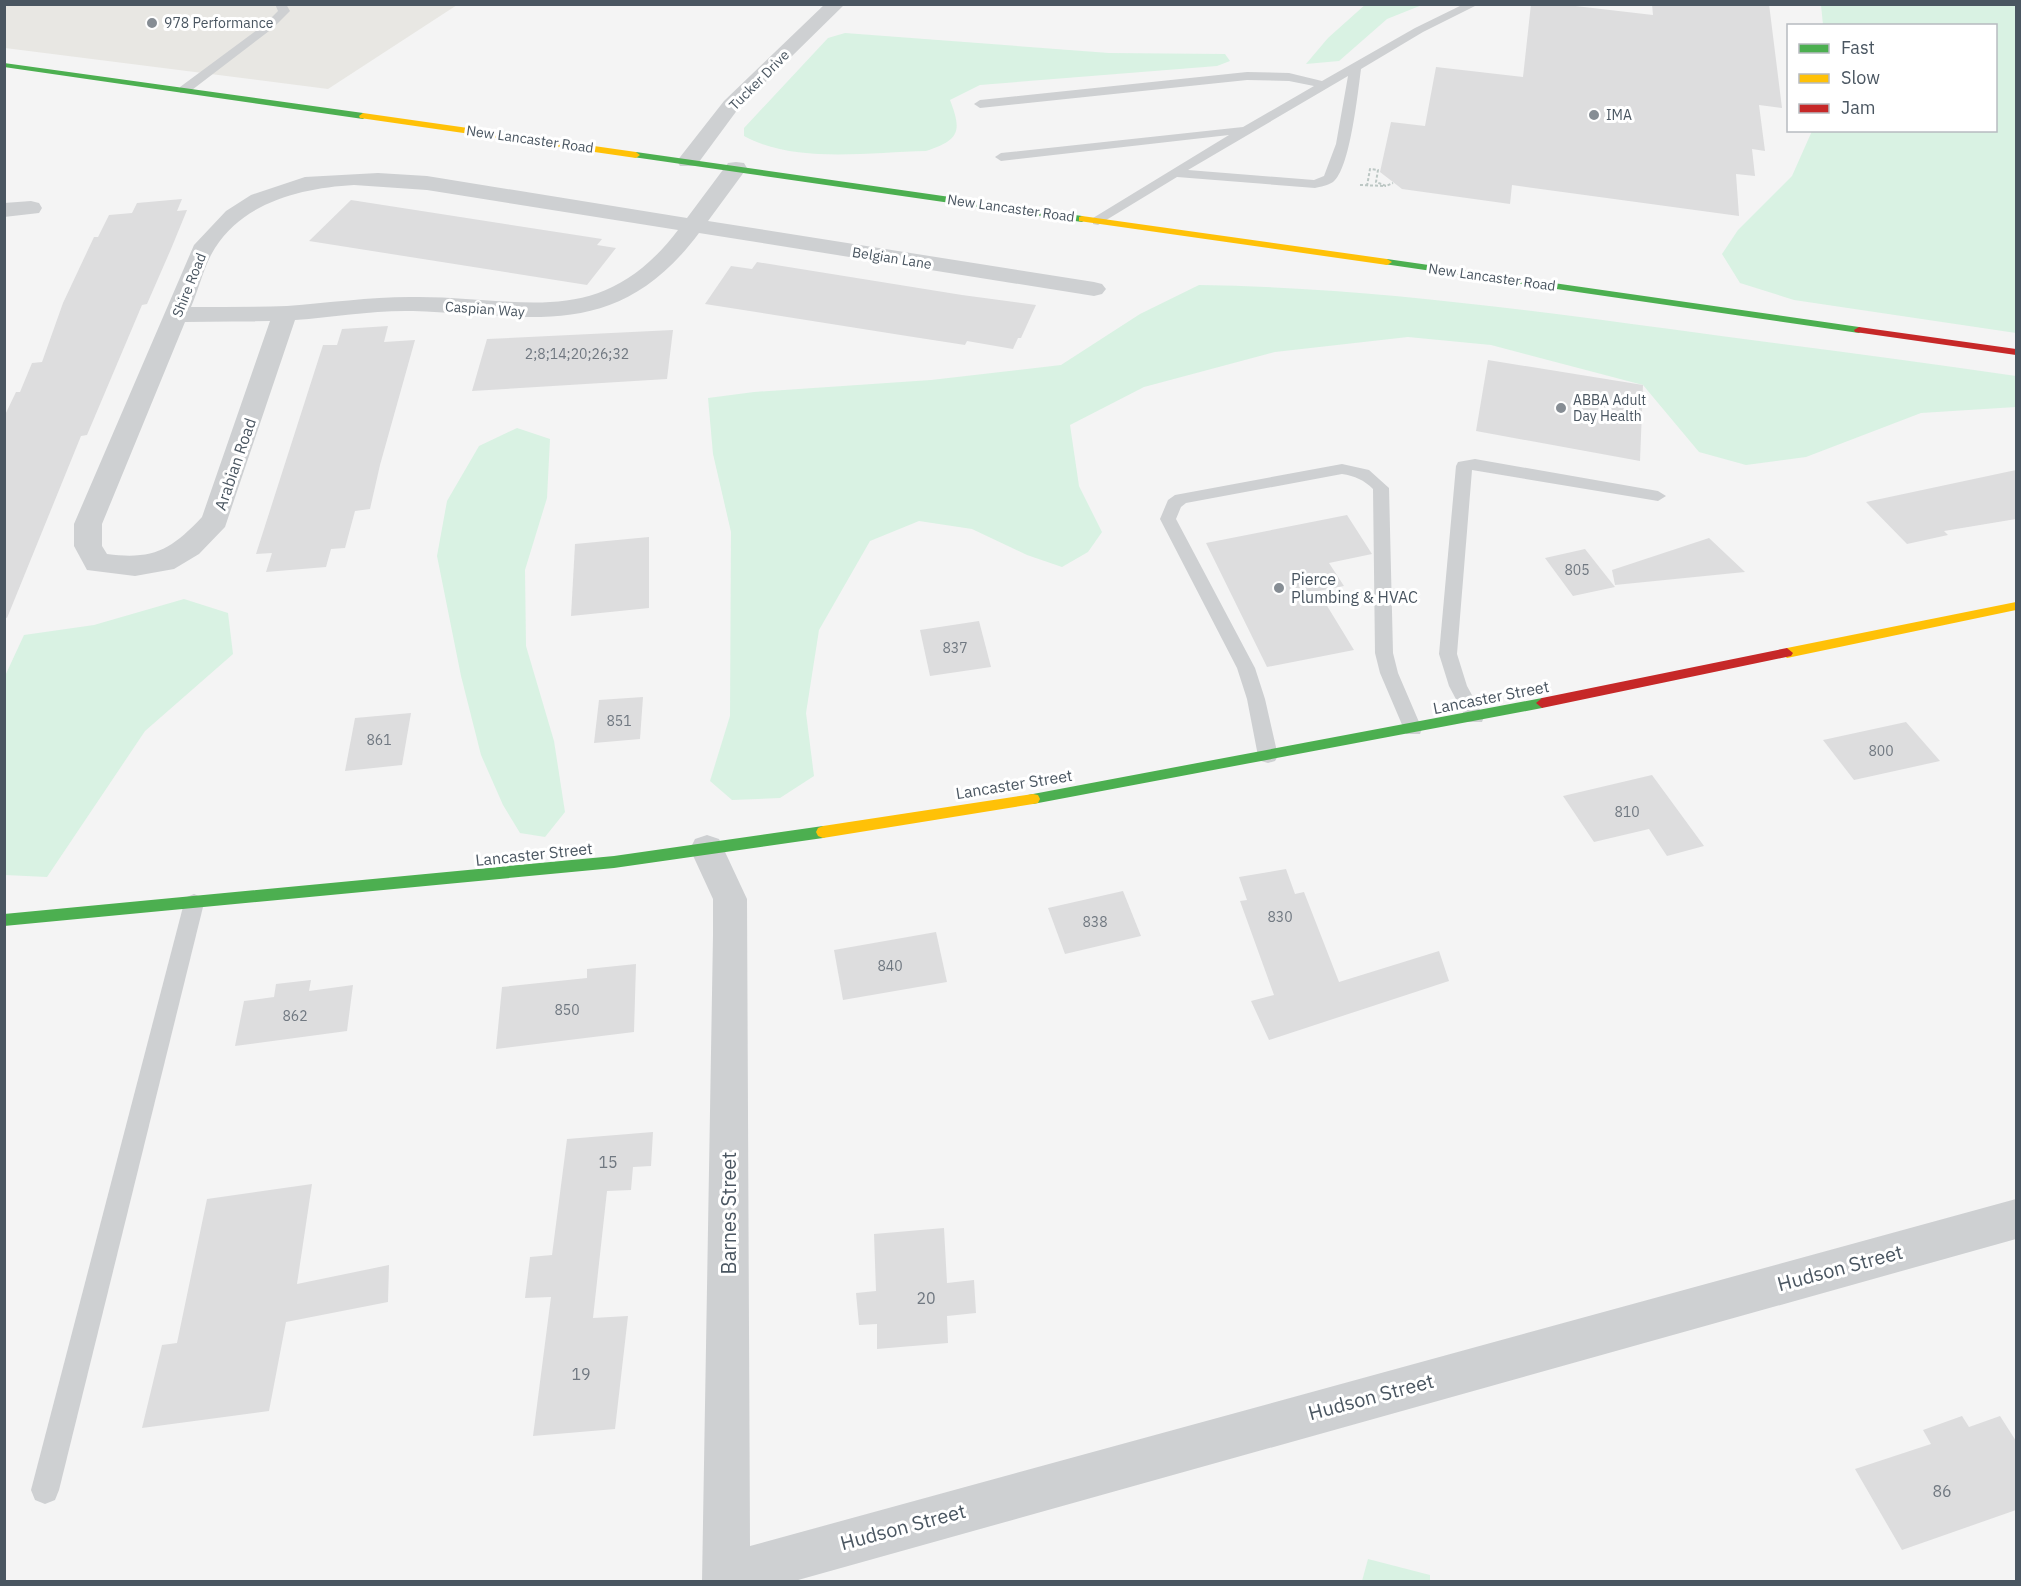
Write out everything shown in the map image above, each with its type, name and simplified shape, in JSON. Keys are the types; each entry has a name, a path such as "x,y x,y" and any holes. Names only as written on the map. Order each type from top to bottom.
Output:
{"main road":[{"name":"New Lancaster Road","path":"4,65 2016,352"},
{"name":"Lancaster Street","path":"4,920 614,862 707,849 1127,783 1475,717 2016,606"}],"street":[{"name":"Tucker Drive","path":"688,161 732,105 836,4"},
{"name":"Caspian Way","path":"177,315 285,314 411,304 534,312 583,306 627,290 656,266 682,240 736,168"},
{"name":"Shire Road","path":"133,569 97,563 88,546 88,524 205,245 237,213 266,196 310,182 342,178 426,183 691,227"},
{"path":"4,210 31,208"},
{"name":"Belgian Lane","path":"691,227 1094,290"},
{"name":"Arabian Road","path":"133,569 161,564 192,547 215,520 285,314"},
{"name":"Barnes Street","path":"707,849 730,899 731,935 726,1579"},
{"name":"Hudson Street","path":"726,1579 2016,1219"}],"lane":[{"path":"184,90 269,26 284,11 280,4"},
{"path":"1098,221 1175,173 1419,30 1474,4"},
{"path":"1175,173 1316,184 1329,179 1335,170 1347,120 1355,67"},
{"path":"980,104 1247,76 1289,77 1324,85"},
{"path":"1000,157 1249,129"},
{"path":"1475,717 1452,669 1448,641 1464,465 1474,464 1658,496"},
{"path":"1268,756 1256,699 1246,668 1168,519 1174,504 1181,499 1342,470 1359,471 1375,480 1381,488 1384,653 1389,673 1413,729"},
{"path":"45,1490 194,903"}],"path":[{"path":"1386,186 1376,182 1378,170 1370,169 1367,186 1386,186 1393,183"}],"shaded area":[{"path":"5,5 457,5 328,89 5,48"}],"green space":[{"path":"1366,4 1422,5 1387,19 1339,61 1306,64 1328,38"},
{"path":"1821,5 2016,5 2016,333 1794,300 1740,283 1722,254 1738,230 1792,176 1812,132 1997,132 1997,24 1823,24"},
{"path":"845,33 1109,53 1225,54 1230,61 1217,66 980,85 950,100 956,120 955,133 946,143 926,151 857,154 809,153 764,145 744,136 744,128 828,38"},
{"path":"1199,285 1376,294 1494,306 2016,376 2016,407 1921,413 1806,457 1746,465 1699,452 1643,385 1491,345 1408,337 1275,352 1144,387 1070,425 1079,486 1102,532 1088,552 1062,567 1027,555 972,529 919,521 870,541 819,630 806,713 814,776 780,798 732,800 710,781 730,716 731,532 713,454 708,398 754,392 931,380 1061,365 1140,314"},
{"path":"517,428 550,439 547,498 525,570 526,646 554,741 565,812 545,837 520,833 503,805 481,755 461,676 437,556 447,501 479,446"},
{"path":"184,599 228,613 233,654 145,731 47,877 5,875 5,676 24,635 94,625"},
{"path":"1368,1559 1430,1575 1430,1581 1362,1581"}],"building":[{"name":"IMA","path":"1531,4 1558,4 1653,15 1652,4 1769,4 1782,108 1759,105 1765,151 1752,149 1755,176 1736,174 1739,216 1512,185 1510,204 1402,189 1380,172 1391,122 1425,126 1436,67 1523,77"},
{"path":"182,199 177,211 187,210 171,249 147,304 142,305 87,435 81,436 7,618 4,617 4,417 16,392 20,392 32,363 42,362 63,303 94,237 98,237 109,215 132,213 137,203"},
{"path":"351,200 602,239 597,245 616,248 587,285 309,241"},
{"path":"757,262 1036,305 1021,338 1018,338 1013,349 967,341 965,345 705,304 731,266 752,269"},
{"path":"388,326 384,342 415,340 370,509 355,511 345,548 331,549 326,567 266,572 272,553 256,554 323,345 337,345 342,329"},
{"path":"673,330 667,379 472,391 487,339"},
{"name":"ABBA Adult Day Health","path":"1488,360 1643,385 1640,461 1476,431"},
{"path":"2016,470 2016,519 1944,531 1948,535 1907,544 1866,502"},
{"name":"Pierce Plumbing & HVAC","path":"1347,515 1372,554 1329,563 1344,586 1318,591 1354,650 1267,667 1206,543"},
{"path":"649,537 649,608 571,616 575,544"},
{"path":"1709,538 1745,572 1615,585 1612,570"},
{"path":"1585,549 1615,587 1573,596 1545,558"},
{"path":"979,621 991,667 930,676 920,630"},
{"path":"643,697 640,739 594,743 599,700"},
{"path":"411,713 402,765 345,771 355,718"},
{"path":"1906,722 1940,761 1854,780 1823,740"},
{"path":"1652,775 1704,846 1667,856 1649,829 1594,842 1563,796"},
{"path":"1286,869 1295,894 1304,892 1339,982 1439,951 1449,981 1269,1040 1251,1001 1274,995 1240,901 1247,900 1239,877"},
{"path":"1123,891 1141,936 1065,954 1048,908"},
{"path":"936,932 947,982 843,1000 834,950"},
{"path":"636,964 634,1032 496,1049 502,987 587,978 587,969"},
{"path":"311,980 309,991 353,985 347,1031 235,1046 244,1001 274,997 276,984"},
{"path":"653,1132 651,1166 633,1167 631,1190 607,1191 593,1318 628,1316 615,1429 533,1436 551,1297 525,1298 530,1257 552,1255 567,1139"},
{"path":"312,1184 297,1284 389,1265 388,1302 286,1322 269,1411 142,1428 162,1345 177,1343 207,1199"},
{"path":"944,1228 947,1283 974,1280 976,1313 947,1316 948,1343 877,1349 877,1324 859,1325 856,1293 876,1291 874,1234"},
{"path":"1962,1416 1969,1427 2000,1416 2016,1441 2016,1510 1902,1550 1855,1469 1931,1444 1923,1430"}],"traffic: fast":[{"path":"4,65 363,116"},
{"path":"636,155 1082,219"},
{"path":"1387,262 1859,330"},
{"path":"1033,799 1542,703"},
{"path":"4,920 614,862 823,832"}],"traffic: slow":[{"path":"363,116 636,155"},
{"path":"1082,219 1387,262"},
{"path":"1787,653 2016,606"},
{"path":"823,832 1033,799"}],"traffic: jam":[{"path":"1859,330 2016,352"},
{"path":"1542,703 1787,653"}],"place":[{"name":"978 Performance","path":"152,23"},
{"name":"IMA","path":"1594,115"},
{"name":"ABBA Adult Day Health","path":"1561,408"},
{"name":"Pierce Plumbing & HVAC","path":"1279,588"}]}
